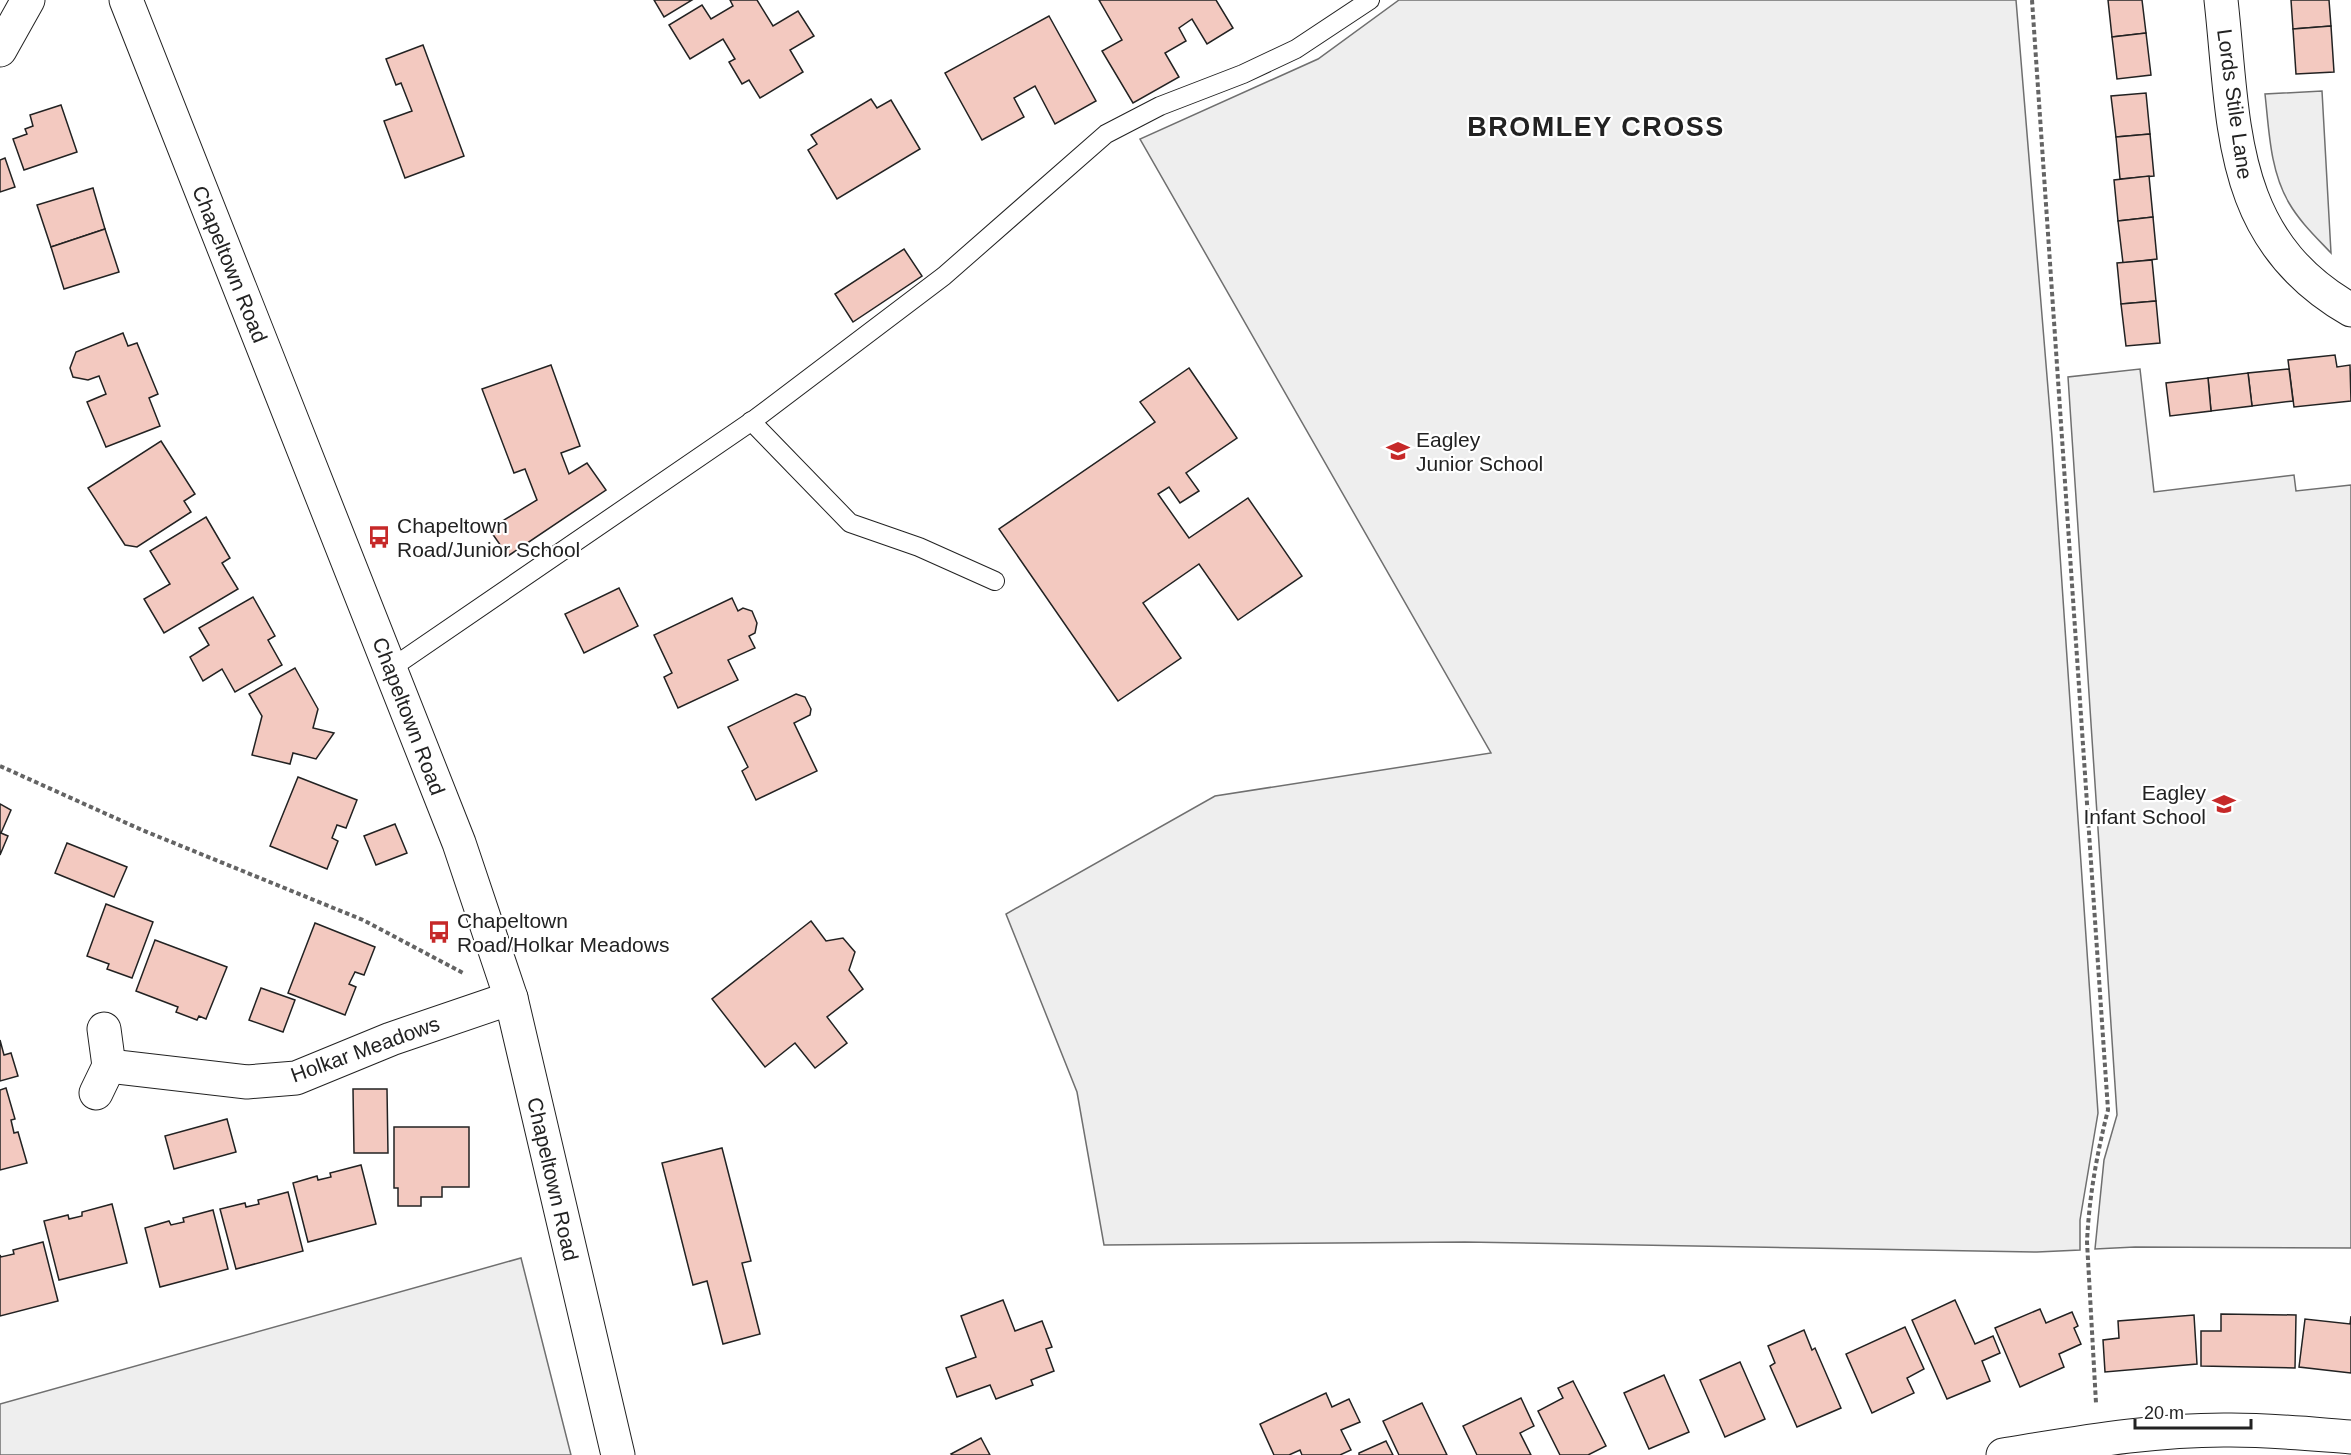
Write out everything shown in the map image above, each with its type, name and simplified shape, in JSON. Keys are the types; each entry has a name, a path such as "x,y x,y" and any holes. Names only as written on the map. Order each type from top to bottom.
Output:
{"main road":[{"path":"0,51 27,0"},
{"name":"Chapeltown Road","path":"126,0 459,843 511,998 618,1455"},
{"name":"Lords Stile Lane","path":"2221,0 2240,159 2254,206 2272,239 2301,274 2351,310"},
{"name":"Holkar Meadows","path":"105,1029 102,1080 247,1082 296,1078 391,1039 511,998"},
{"path":"2003,1455 2158,1433 2230,1430 2287,1431 2351,1437"}],"lane":[{"path":"390,669 751,421 944,276 1106,134 1160,106 1243,74 1296,49 1370,0"},
{"path":"751,421 850,523 919,547 994,581"}],"path":[{"path":"2032,0 2108,1110 2099,1146 2088,1217 2087,1242 2098,1440"},
{"path":"0,766 142,830 363,920 511,998"}],"shaded area":[{"path":"1399,0 2016,0 2052,437 2098,1113 2080,1220 2080,1250 2037,1252 1465,1242 1104,1245 1077,1092 1006,914 1215,796 1491,753 1140,139 1318,59"},
{"path":"2322,91 2331,253 2298,217 2283,191 2271,150 2265,94"},
{"name":"Eagley Infant School","path":"2140,369 2154,492 2294,475 2296,491 2351,485 2351,1248 2135,1247 2095,1249 2104,1160 2117,1115 2068,377"},
{"path":"521,1258 571,1455 0,1455 0,1404"}],"building":[{"path":"654,0 692,0 664,17"},
{"path":"730,0 757,0 773,26 798,11 814,36 790,50 803,72 760,98 749,80 742,84 729,62 735,59 723,39 690,59 669,25 702,5 711,19 733,6"},
{"path":"1099,0 1216,0 1233,28 1207,44 1192,19 1179,28 1186,41 1165,53 1179,77 1133,103 1102,51 1122,40"},
{"path":"2108,0 2142,0 2146,33 2112,37"},
{"path":"2291,0 2329,0 2331,26 2293,29"},
{"path":"1049,16 1096,101 1055,124 1035,86 1014,98 1024,117 982,140 945,73"},
{"path":"2331,26 2334,72 2296,74 2293,29"},
{"path":"2146,33 2151,75 2117,79 2112,37"},
{"path":"423,45 464,156 405,178 384,121 412,111 401,83 396,85 386,59"},
{"path":"2146,93 2150,134 2116,137 2111,96"},
{"path":"871,99 877,108 891,100 920,149 837,199 808,150 817,144 811,135"},
{"path":"61,105 77,152 24,170 13,139 27,134 25,129 33,126 30,115"},
{"path":"2150,134 2154,176 2120,179 2116,137"},
{"path":"5,158 15,187 0,192 0,160"},
{"path":"2149,176 2153,217 2118,221 2114,180"},
{"path":"93,188 105,229 51,247 37,205"},
{"path":"2153,217 2157,259 2123,263 2118,221"},
{"path":"105,229 119,272 64,289 51,247"},
{"path":"904,249 922,276 853,322 835,294"},
{"path":"2152,260 2156,301 2121,304 2117,263"},
{"path":"2156,301 2160,343 2126,346 2121,304"},
{"path":"123,333 128,346 137,343 158,394 149,398 160,426 106,447 87,402 106,394 99,376 88,380 73,377 70,368 76,352"},
{"path":"2335,355 2337,367 2350,365 2351,401 2294,407 2288,360"},
{"path":"551,365 580,446 561,453 569,474 587,463 606,490 508,556 489,529 537,500 525,469 514,473 482,389"},
{"path":"1189,368 1237,438 1186,473 1199,491 1180,503 1169,487 1158,494 1189,538 1248,498 1302,576 1238,620 1199,564 1143,603 1181,658 1118,701 999,529 1155,422 1140,402"},
{"path":"2289,369 2293,401 2252,406 2248,373"},
{"path":"2248,373 2252,406 2211,411 2208,378"},
{"path":"2208,378 2211,411 2170,416 2166,383"},
{"path":"161,441 195,494 184,501 191,512 137,547 125,545 88,488"},
{"path":"206,517 230,558 222,563 238,589 164,633 144,599 170,584 150,551"},
{"path":"619,588 638,626 584,653 565,614"},
{"path":"253,597 275,636 268,640 282,665 235,692 222,669 203,681 190,657 209,645 199,628"},
{"path":"732,598 738,611 743,608 752,611 757,623 755,633 749,636 755,648 728,660 738,680 678,708 664,677 672,673 654,635"},
{"path":"295,668 318,709 313,728 334,733 316,759 293,753 290,764 252,755 262,716 249,694"},
{"path":"796,694 805,697 811,709 810,715 794,723 817,771 756,800 742,771 748,767 728,727"},
{"path":"298,777 357,800 346,828 337,825 332,838 338,841 327,869 270,846"},
{"path":"0,804 11,810 1,833 8,836 0,855"},
{"path":"395,824 407,853 376,865 364,836"},
{"path":"67,843 127,867 114,897 55,873"},
{"path":"106,904 153,922 132,978 107,969 109,964 87,956"},
{"path":"811,921 826,941 843,938 855,952 849,970 863,989 827,1017 847,1043 815,1068 795,1043 765,1067 712,999"},
{"path":"315,923 375,947 364,975 355,972 349,984 356,987 345,1015 288,993"},
{"path":"155,940 227,967 206,1019 199,1016 197,1020 176,1012 178,1007 136,991"},
{"path":"261,988 295,1000 283,1032 249,1020"},
{"path":"0,1040 4,1055 11,1053 18,1076 0,1081"},
{"path":"6,1088 15,1119 11,1120 14,1133 18,1132 27,1163 0,1170 0,1090"},
{"path":"353,1089 387,1089 388,1153 354,1153"},
{"path":"227,1119 236,1152 174,1169 165,1136"},
{"path":"394,1127 469,1127 469,1187 442,1187 442,1197 421,1197 421,1206 398,1206 398,1188 394,1188"},
{"path":"722,1148 751,1261 742,1263 760,1334 723,1344 707,1281 693,1285 662,1163"},
{"path":"361,1165 376,1224 308,1242 293,1183 317,1176 318,1180 331,1177 330,1173"},
{"path":"288,1192 303,1251 236,1269 220,1209 245,1203 246,1207 259,1204 258,1200"},
{"path":"112,1204 127,1263 59,1280 44,1221 68,1215 69,1219 82,1216 82,1212"},
{"path":"213,1210 228,1269 160,1287 145,1228 169,1221 171,1225 184,1222 183,1218"},
{"path":"43,1242 58,1301 0,1316 0,1255 1,1257 14,1254 13,1250"},
{"path":"1003,1300 1015,1331 1042,1321 1052,1347 1046,1349 1054,1371 1031,1380 1033,1385 996,1399 990,1385 957,1397 946,1368 976,1357 961,1316"},
{"path":"1955,1300 1975,1344 1993,1336 2000,1353 1982,1361 1990,1381 1947,1399 1912,1320"},
{"path":"2040,1309 2046,1323 2072,1312 2078,1326 2074,1328 2081,1344 2059,1354 2064,1367 2020,1387 1995,1328"},
{"path":"2221,1314 2296,1315 2295,1368 2201,1366 2201,1331 2221,1331"},
{"path":"2194,1315 2197,1364 2105,1372 2103,1340 2119,1338 2118,1321"},
{"path":"2351,1316 2351,1373 2299,1367 2305,1319 2350,1324"},
{"path":"1905,1327 1924,1369 1907,1378 1914,1393 1872,1413 1846,1354"},
{"path":"1804,1330 1812,1350 1815,1348 1841,1408 1797,1427 1770,1366 1775,1363 1768,1346"},
{"path":"1740,1362 1765,1419 1725,1437 1700,1380"},
{"path":"1664,1375 1689,1432 1649,1449 1624,1393"},
{"path":"1573,1381 1606,1446 1588,1455 1560,1455 1538,1411 1563,1398 1558,1388"},
{"path":"1326,1393 1332,1407 1349,1399 1360,1422 1341,1430 1351,1450 1340,1455 1302,1455 1300,1450 1289,1455 1274,1455 1260,1424"},
{"path":"1521,1398 1534,1426 1520,1433 1531,1455 1477,1455 1463,1426"},
{"path":"1422,1403 1447,1455 1399,1455 1383,1421"},
{"path":"981,1438 990,1455 951,1454"},
{"path":"1386,1441 1393,1455 1359,1455 1359,1453"}],"place":[{"name":"Eagley Junior School","path":"1398,451"},
{"name":"Chapeltown Road/Junior School","path":"379,537"},
{"name":"Eagley Infant School","path":"2224,804"},
{"name":"Chapeltown Road/Holkar Meadows","path":"439,932"}],"district":[{"name":"BROMLEY CROSS","path":"1596,127"}]}
